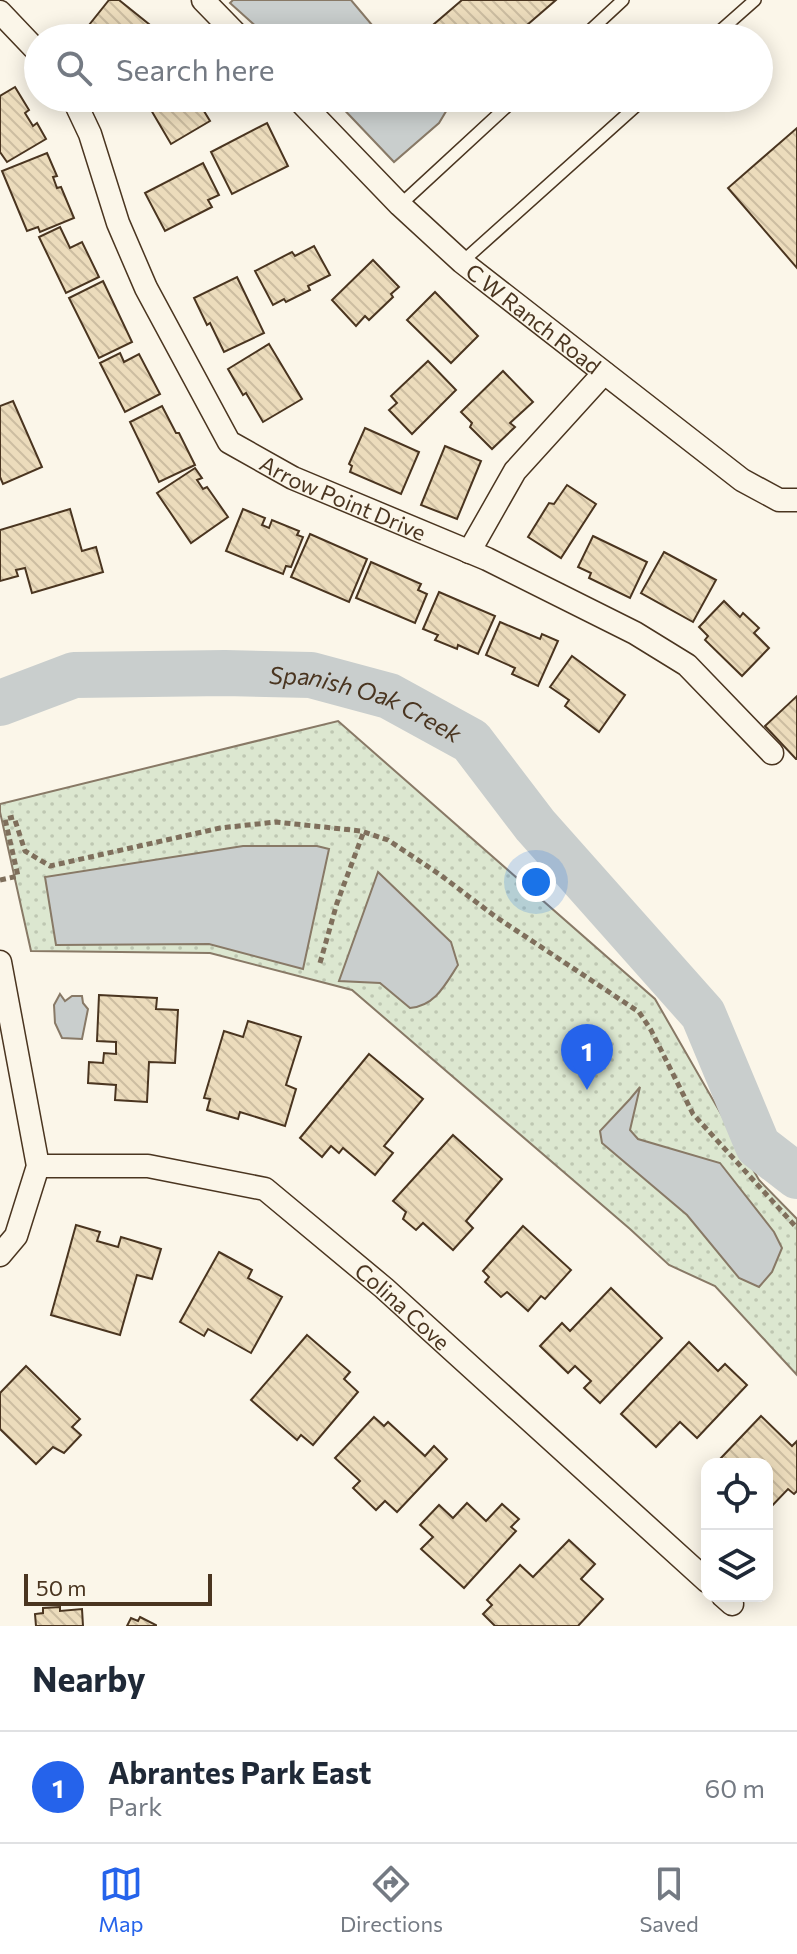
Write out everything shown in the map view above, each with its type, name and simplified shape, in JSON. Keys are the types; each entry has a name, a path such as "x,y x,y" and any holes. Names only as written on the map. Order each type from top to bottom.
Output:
{"street":[{"path":"0,6 6,0"},
{"path":"203,0 226,24"},
{"path":"0,12 24,37"},
{"name":"Arrow Point Drive","path":"80,112 90,134 118,223 146,288 229,442 293,478 469,552 635,633 687,665 772,753"},
{"name":"C W Ranch Road","path":"310,112 400,205 462,262 742,480 779,500 797,500"},
{"path":"469,552 515,471 604,373"},
{"path":"0,962 38,1166 16,1236 0,1255"},
{"name":"Colina Cove","path":"38,1166 148,1166 265,1189 396,1299 701,1576"}],"lane":[{"path":"597,24 623,0"},
{"path":"728,24 755,0"},
{"path":"400,205 501,112"},
{"path":"462,262 629,112"}],"path":[{"path":"0,880 18,876 5,819 14,817 25,851 50,866 166,838 276,822 364,831 388,840 496,917 639,1012 693,1114 797,1228"},
{"path":"320,963 337,903 364,831"}],"green space":[{"path":"338,721 655,999 759,1180 797,1219 797,1375 715,1286 669,1265 352,990 210,953 31,951 0,804"}],"shaded area":[{"path":"233,0 351,0 371,24 253,24 230,3"},
{"path":"346,112 446,112 439,123 394,162"},
{"path":"243,846 317,846 329,849 303,969 209,944 56,945 45,877"},
{"path":"378,872 451,942 458,965 433,999 419,1006 410,1008 380,983 339,981"},
{"path":"60,994 65,1001 72,996 82,996 88,1009 82,1039 62,1038 55,1023 54,1005"},
{"path":"640,1087 630,1130 638,1139 720,1163 774,1232 782,1248 772,1272 759,1287 739,1278 687,1215 602,1143 600,1131"}],"building":[{"path":"109,0 119,0 149,24 90,24"},
{"path":"462,0 556,0 528,24 434,24"},
{"path":"15,87 24,102 24,112 33,126 37,123 46,139 7,162 0,152 0,96"},
{"path":"152,112 205,112 210,121 171,144"},
{"path":"267,123 288,166 232,194 211,152"},
{"path":"797,128 797,268 728,188"},
{"path":"47,153 57,176 53,177 57,188 61,187 74,218 40,232 38,227 27,231 2,171"},
{"path":"203,163 219,195 208,200 212,207 165,231 145,193"},
{"path":"60,227 70,248 82,242 99,277 66,293 39,237"},
{"path":"314,246 330,275 308,286 310,290 273,305 255,271 292,252 295,256"},
{"path":"373,260 399,287 369,320 365,316 356,326 332,300"},
{"path":"237,277 264,333 224,352 194,298"},
{"path":"103,281 132,342 99,358 69,298"},
{"path":"435,292 478,336 451,363 407,320"},
{"path":"269,344 302,399 263,422 228,369"},
{"path":"120,353 124,362 139,354 160,394 125,412 100,363"},
{"path":"428,361 456,390 412,434 389,410 397,403 391,396"},
{"path":"503,371 533,402 510,423 515,427 492,449 470,427 472,423 461,412"},
{"path":"13,401 42,467 3,484 0,477 0,406"},
{"path":"162,406 195,465 159,482 130,422"},
{"path":"365,428 419,452 401,494 350,472 352,466 349,464"},
{"path":"445,446 481,461 457,519 421,505"},
{"path":"195,468 202,478 197,480 203,489 207,487 228,517 191,543 157,493"},
{"path":"567,485 596,504 561,558 528,537 549,503 554,504"},
{"path":"70,509 82,551 96,547 103,572 32,593 25,568 16,570 18,576 0,581 0,530"},
{"path":"243,509 265,518 262,525 269,528 272,520 299,531 297,535 303,537 291,567 286,566 283,574 226,551"},
{"path":"310,534 367,559 349,602 291,577"},
{"path":"593,536 647,562 630,598 589,578 591,573 578,567"},
{"path":"664,552 716,580 693,622 641,593"},
{"path":"371,562 421,584 418,590 427,594 415,623 356,598"},
{"path":"439,592 495,616 478,654 435,640 438,635 423,629"},
{"path":"724,601 740,617 743,613 759,628 754,633 769,648 742,676 705,640 708,636 699,627"},
{"path":"500,622 540,639 542,634 558,641 538,686 512,674 515,668 486,655"},
{"path":"572,656 625,695 599,732 565,706 569,700 550,687"},
{"path":"797,696 797,759 796,759 765,726"},
{"path":"99,995 157,998 156,1009 178,1010 175,1063 149,1062 147,1102 115,1100 116,1085 88,1083 89,1062 103,1063 104,1053 116,1054 116,1042 97,1041"},
{"path":"248,1021 301,1037 286,1085 296,1089 285,1126 240,1112 238,1119 207,1110 210,1099 204,1098 224,1031 243,1037"},
{"path":"369,1054 423,1099 384,1146 393,1153 375,1175 343,1148 339,1153 331,1146 322,1157 300,1138"},
{"path":"453,1135 502,1179 466,1221 473,1228 453,1250 423,1223 416,1230 403,1219 406,1212 393,1201"},
{"path":"76,1225 100,1232 97,1241 118,1247 121,1237 161,1249 152,1279 137,1275 120,1335 51,1315"},
{"path":"523,1226 571,1270 545,1299 541,1296 528,1311 507,1292 501,1297 485,1282 489,1277 483,1271"},
{"path":"219,1252 252,1270 248,1278 282,1297 251,1353 208,1329 204,1336 180,1322"},
{"path":"611,1288 662,1338 600,1403 584,1388 591,1381 575,1366 568,1373 540,1346 562,1323 570,1331"},
{"path":"307,1335 350,1372 344,1379 358,1392 313,1445 301,1435 297,1440 251,1400"},
{"path":"689,1342 718,1371 725,1364 747,1385 697,1438 680,1422 656,1447 621,1414"},
{"path":"26,1366 80,1419 72,1427 81,1435 64,1453 53,1447 36,1464 0,1429 0,1393"},
{"path":"761,1416 792,1446 797,1441 797,1491 794,1494 788,1489 773,1505 773,1458 721,1458"},
{"path":"374,1417 384,1426 388,1422 425,1456 434,1446 447,1459 397,1512 385,1501 376,1510 353,1488 360,1481 335,1458"},
{"path":"467,1503 486,1521 502,1504 519,1519 511,1527 516,1531 464,1588 421,1549 433,1537 420,1525 439,1505 453,1518"},
{"path":"569,1540 595,1564 581,1579 603,1599 578,1626 495,1626 483,1614 492,1605 487,1600 520,1565 533,1577"},
{"path":"60,1607 60,1611 82,1609 83,1626 36,1626 35,1614 43,1613 43,1608"},
{"path":"140,1617 156,1626 127,1626 131,1618 138,1621"}],"waterway":[{"name":"Spanish Oak Creek","path":"0,703 74,675 311,675 389,696 471,741 535,825 703,1014 758,1146 797,1176"}],"place":[{"name":"Abrantes Park East","path":"587,1090"}]}
